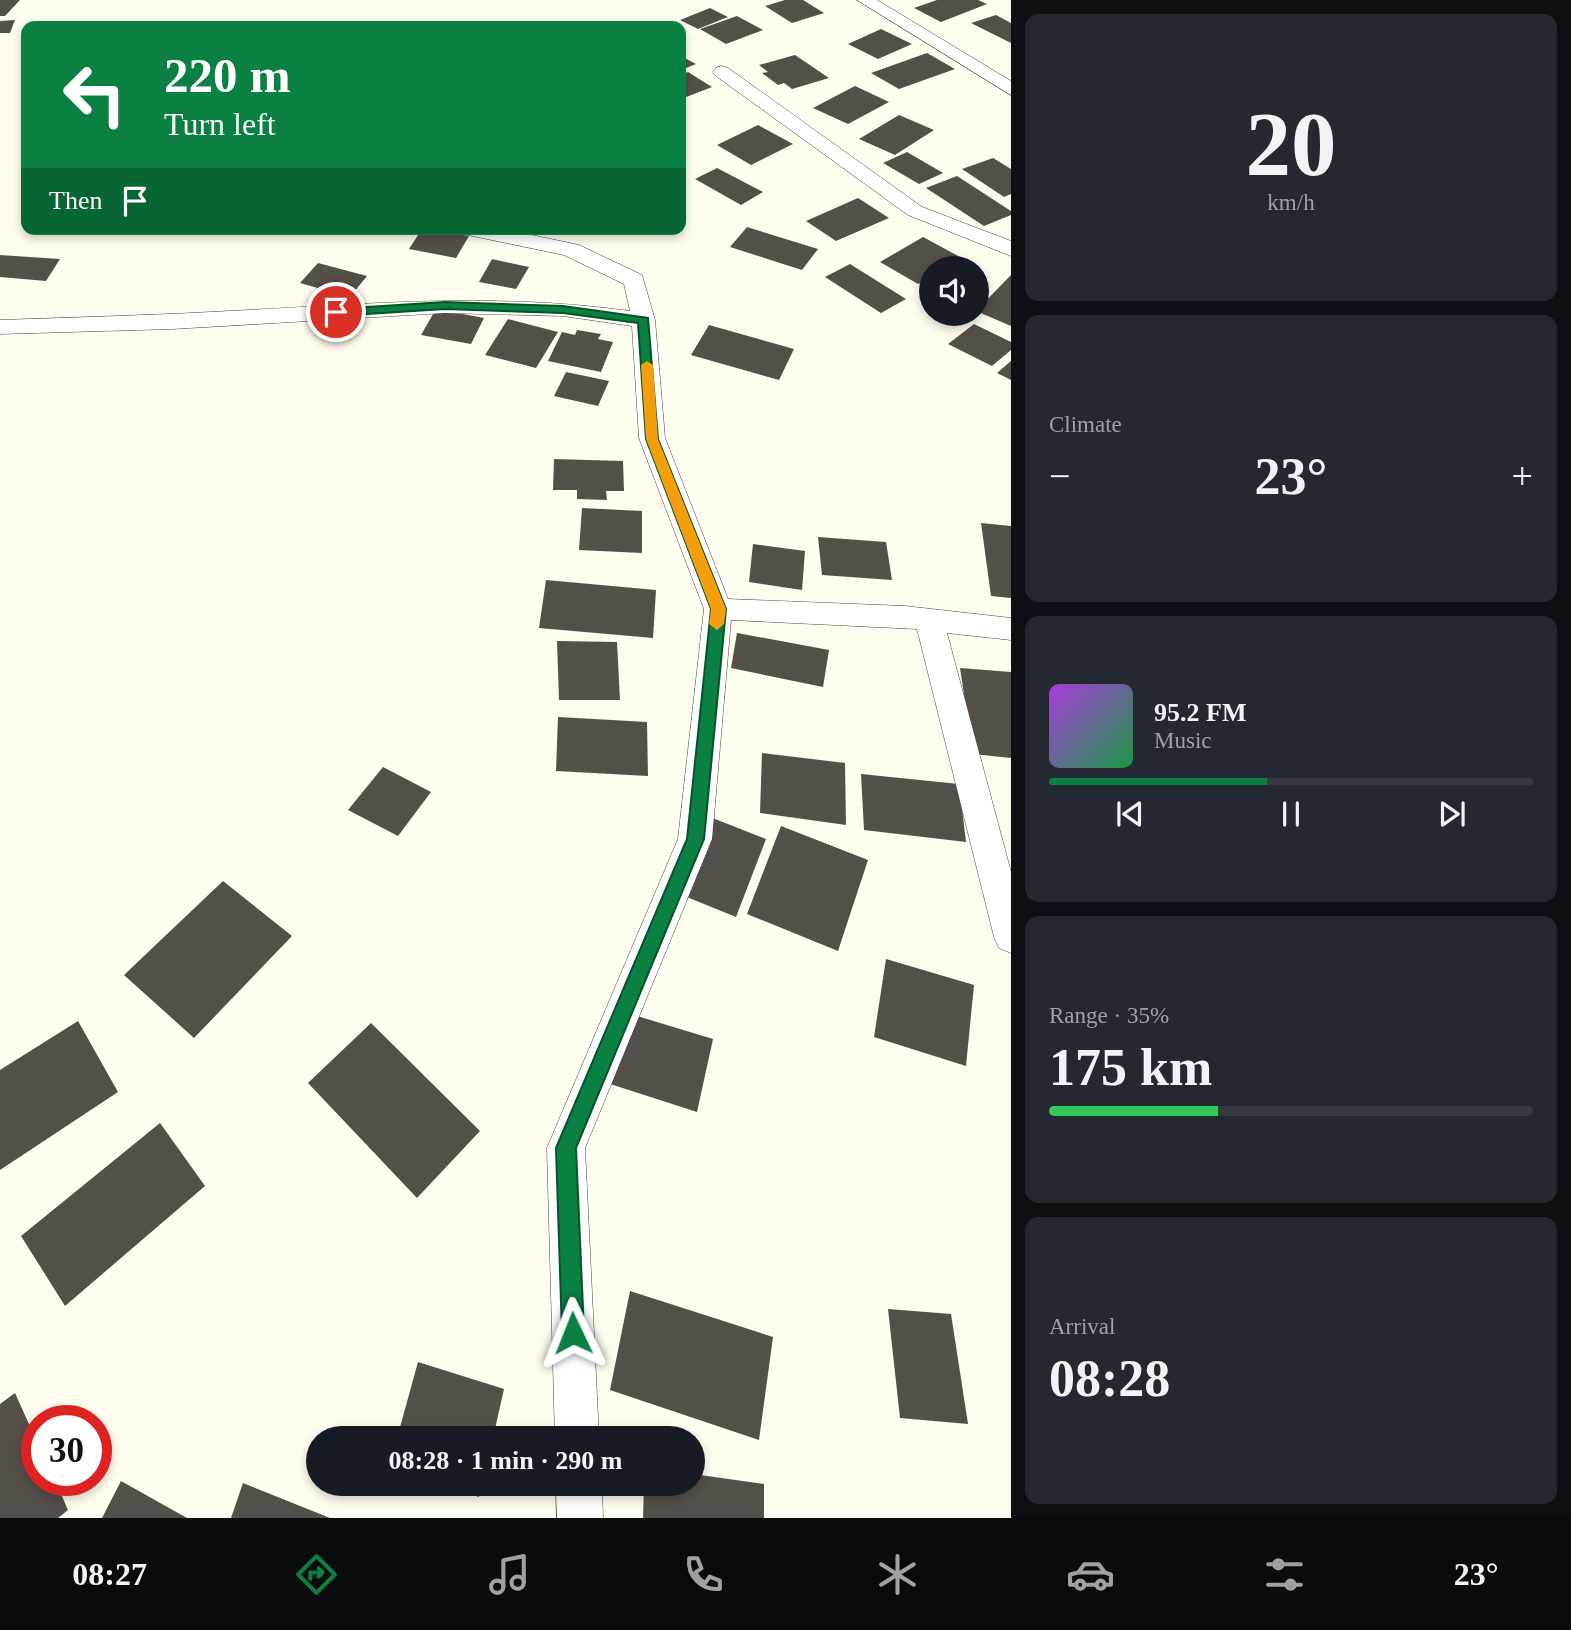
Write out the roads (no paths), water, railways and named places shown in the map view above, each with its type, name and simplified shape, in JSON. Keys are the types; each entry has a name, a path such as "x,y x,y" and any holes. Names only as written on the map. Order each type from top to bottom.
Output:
{"street":[{"path":"865,0 1011,89"},
{"path":"722,72 915,211 1011,249"},
{"path":"500,235 571,250 634,280 643,320 652,439 718,609 695,839 566,1148 577,1426"},
{"path":"0,327 172,322 445,306 563,309 643,320"},
{"path":"718,609 905,617 1011,629"},
{"path":"929,621 1011,937"},
{"path":"579,1496 580,1518"}]}
